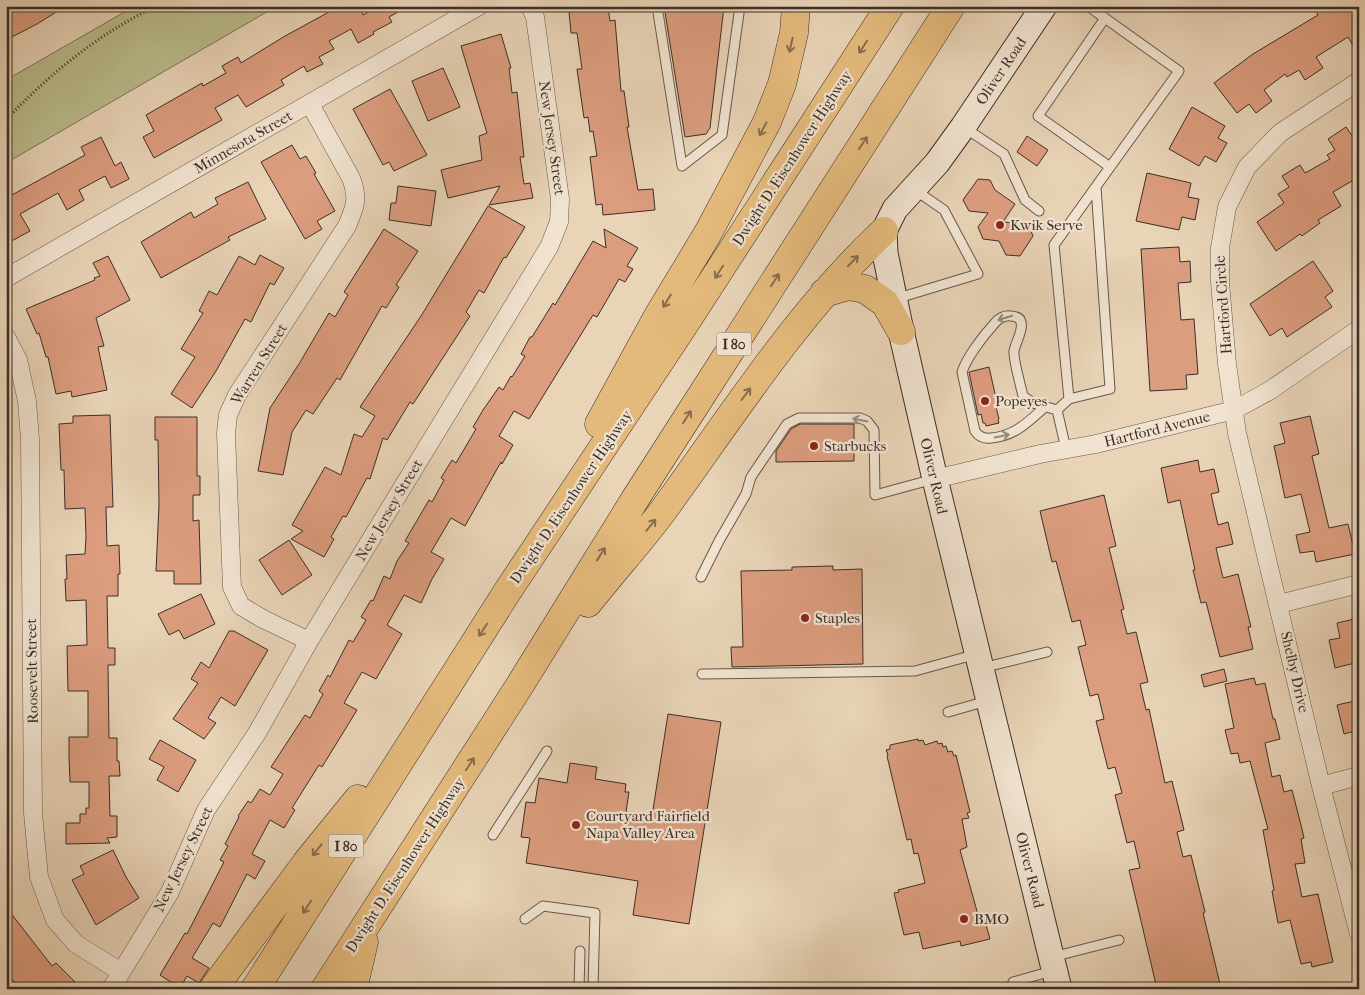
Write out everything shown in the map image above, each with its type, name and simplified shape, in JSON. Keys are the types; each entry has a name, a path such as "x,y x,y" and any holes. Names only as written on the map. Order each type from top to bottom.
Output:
{"highway":[{"path":"510,589 654,325 708,233 767,122 782,84 794,33 796,6"},
{"name":"Dwight D. Eisenhower Highway","path":"255,989 436,703 686,322 890,6"},
{"name":"Dwight D. Eisenhower Highway","path":"325,989 520,685 647,479 951,6"},
{"path":"520,685 664,510 727,419 824,293 884,231"},
{"path":"824,293 848,286 865,289 885,303 901,331"},
{"path":"213,989 306,863 436,703"},
{"path":"353,989 368,923"}],"street":[{"name":"Minnesota Street","path":"6,278 479,6"},
{"name":"New Jersey Street","path":"111,989 170,892 206,810 257,733 309,641 549,247 559,222 559,189 535,18 530,6"},
{"name":"Oliver Road","path":"1044,6 963,127 937,163 895,209 884,231 885,253 901,331 935,479 1055,972"},
{"name":"Hartford Circle","path":"1234,410 1227,364 1220,282 1220,248 1227,207 1247,167 1280,132 1359,81"},
{"name":"Warren Street","path":"309,641 241,606 232,586 226,433 228,414 237,395 347,226 356,206 356,191 351,178 310,104"},
{"name":"Hartford Avenue","path":"935,479 1040,454 1096,444 1234,410 1269,391 1359,329"},
{"name":"Roosevelt Street","path":"6,337 20,368 27,401 30,440 33,813 39,877 55,920 76,944 121,972"},
{"name":"Shelby Drive","path":"1234,410 1237,433 1321,786 1359,934"},
{"path":"1278,604 1359,584"},
{"path":"1321,786 1359,776"}],"lane":[{"path":"657,6 682,166 722,135 740,6"},
{"path":"1069,399 1054,245 1179,72 1088,6"},
{"path":"1105,18 1038,116 1110,168"},
{"path":"963,127 1004,154 1024,200 1039,210"},
{"path":"1057,410 1069,399 1110,389 1096,187"},
{"path":"895,299 978,274 944,210 913,189"},
{"path":"1045,407 1018,430 1006,436 982,438 975,431 962,378 964,364 997,321 1008,316 1018,318 1021,323 1020,334 1014,350 1023,396 1033,403 1057,410"},
{"path":"1057,410 1066,449"},
{"path":"701,577 746,494 751,477 787,424 794,420 799,418 860,418 867,421 874,430 875,495 935,479"},
{"path":"702,674 915,671 1047,652"},
{"path":"948,712 989,701"},
{"path":"493,835 547,751"},
{"path":"525,918 543,906 595,913 593,989"},
{"path":"1013,982 1055,972 1119,940"},
{"path":"579,989 580,951"}],"path":[{"path":"6,120 32,92 66,63 132,18 156,6"}],"green space":[{"path":"135,6 277,6 6,163 6,80"}],"building":[{"path":"6,6 66,6 6,40"},
{"path":"340,6 359,6 363,15 379,6 409,6 389,17 392,22 358,43 351,29 329,41 334,49 319,57 323,64 307,72 304,66 281,80 284,85 246,107 238,95 215,108 222,120 154,158 143,137 154,131 146,115 202,83 203,86 226,73 222,66 238,57 241,63"},
{"path":"664,6 724,6 710,128 706,134 685,137"},
{"path":"1325,6 1359,6 1359,56 1348,37 1316,57 1323,68 1305,80 1299,70 1287,77 1285,74 1264,90 1272,101 1256,113 1249,104 1237,113 1214,83 1253,54 1318,15 1316,11"},
{"path":"608,7 610,21 615,20 621,91 624,91 629,127 627,127 638,190 653,189 655,210 603,215 602,204 596,205 590,157 597,156 593,131 590,132 588,117 584,118 577,69 582,69 577,33 571,33 569,12"},
{"path":"501,34 511,68 509,68 512,93 517,92 524,157 520,157 524,184 530,183 533,198 489,205 500,186 448,198 441,170 482,160 479,136 487,133 461,46"},
{"path":"443,68 460,107 428,121 412,81"},
{"path":"390,89 427,155 394,171 389,162 383,165 353,109"},
{"path":"1192,107 1225,126 1218,138 1227,143 1216,162 1205,156 1199,166 1169,149"},
{"path":"1346,127 1353,137 1359,134 1359,177 1333,192 1341,206 1318,220 1320,223 1302,236 1300,234 1276,251 1257,222 1284,203 1278,194 1289,187 1282,176 1300,165 1305,173 1330,159 1327,155 1335,150 1328,139"},
{"path":"1027,136 1048,150 1037,166 1017,152"},
{"path":"101,137 115,166 121,162 129,179 111,188 105,176 79,190 84,200 67,210 58,193 20,214 30,231 6,244 6,189 10,196 85,155 81,147"},
{"path":"292,145 300,159 306,156 335,211 317,221 322,229 305,239 261,162"},
{"path":"1147,173 1191,183 1188,197 1199,199 1195,220 1182,217 1179,230 1136,221"},
{"path":"978,179 990,180 995,190 1015,204 1003,222 1028,224 1033,236 1020,256 1006,255 999,241 983,239 978,227 988,213 969,211 963,200"},
{"path":"248,182 266,219 228,237 230,240 161,278 141,242 191,212 194,218 218,204 215,198"},
{"path":"398,186 436,191 431,226 389,220 391,203 396,203"},
{"path":"488,206 525,227 506,258 504,257 484,293 479,290 466,312 470,316 413,404 410,402 387,440 383,438 370,479 367,478 346,517 343,516 331,537 334,539 324,557 291,539 303,531 292,525 325,467 341,475 354,434 362,437 375,416 360,407 421,316"},
{"path":"384,229 418,251 396,285 399,287 386,308 382,306 340,380 337,378 313,414 306,410 292,432 283,475 258,471 270,408 329,313 335,317 348,295 344,292"},
{"path":"604,229 638,248 627,266 633,269 625,282 619,279 597,317 593,315 529,419 514,411 499,436 513,445 502,464 501,462 465,526 451,518 431,552 444,559 421,603 404,595 387,625 402,634 376,679 362,672 344,703 357,710 322,767 319,765 292,808 295,810 284,828 270,820 252,854 265,861 255,879 247,874 220,927 213,923 192,958 209,968 199,983 187,976 180,988 160,975 185,933 187,934 224,862 220,860 228,846 225,844 238,816 248,801 251,803 260,789 270,795 283,774 271,767 305,715 310,718 323,694 319,691 328,675 330,677 349,640 353,642 366,620 361,617 371,600 373,601 384,576 390,579 397,561 409,543 405,541 429,500 432,502 444,480 441,478 452,460 456,463 476,429 473,427 499,387 503,390 512,377 525,356 521,354 530,337 532,337 553,303 555,305 593,241 606,248"},
{"path":"1179,247 1180,262 1190,261 1191,282 1178,283 1181,320 1194,319 1198,374 1186,375 1187,389 1150,391 1141,249"},
{"path":"260,255 284,268 274,285 270,283 251,322 245,319 216,371 192,408 171,394 195,357 181,349 203,313 199,311 209,291 217,295 239,256 255,265"},
{"path":"108,256 130,300 96,318 104,346 98,347 107,390 72,397 71,391 56,394 48,357 46,357 39,333 37,334 26,309 95,280 94,278 100,276 93,263"},
{"path":"1313,261 1333,291 1325,297 1332,307 1287,337 1282,328 1270,336 1250,304"},
{"name":"Popeyes","path":"989,367 998,407 996,407 999,423 986,426 983,423 981,414 978,415 969,372"},
{"path":"110,415 113,507 106,507 107,546 119,545 120,574 118,574 118,596 107,596 108,648 115,648 115,665 108,665 109,738 117,738 117,761 119,761 120,776 109,776 110,816 117,816 117,837 107,838 110,843 66,844 66,823 80,823 80,814 86,814 86,808 89,808 89,782 70,782 69,737 88,737 88,691 68,691 67,646 87,645 86,600 66,601 65,579 67,579 66,555 85,554 86,537 85,508 65,509 64,470 61,470 59,424 73,423 73,416"},
{"path":"1310,416 1319,454 1312,456 1329,528 1348,524 1355,554 1316,562 1314,551 1300,553 1296,535 1310,532 1301,494 1285,498 1274,446 1285,443 1280,423"},
{"path":"155,417 197,417 197,476 200,476 200,495 193,495 193,521 199,520 201,584 174,584 174,571 156,571 159,505 158,440 155,440"},
{"path":"800,424 854,424 854,461 776,462 776,451 791,429"},
{"path":"1198,460 1200,472 1214,469 1219,492 1211,494 1218,525 1228,522 1233,544 1216,548 1223,578 1238,574 1251,627 1248,627 1253,649 1220,657 1206,602 1201,603 1180,500 1168,503 1161,468"},
{"path":"1104,495 1116,546 1109,548 1124,609 1121,610 1127,634 1136,632 1148,682 1140,684 1146,710 1149,709 1165,783 1172,781 1184,830 1177,832 1183,857 1191,855 1205,912 1203,913 1220,984 1212,986 1213,989 1157,989 1129,870 1140,868 1134,841 1127,843 1115,795 1122,793 1115,767 1108,769 1096,721 1104,719 1098,694 1090,696 1078,647 1086,645 1080,620 1072,622 1056,561 1052,562 1040,511"},
{"path":"289,540 312,575 282,595 259,560"},
{"path":"833,566 833,570 862,569 863,664 732,667 731,647 743,647 741,571 792,570 792,567"},
{"path":"201,594 215,624 184,639 179,630 169,635 158,614"},
{"path":"1359,618 1359,662 1335,668 1329,640 1340,638 1337,623"},
{"path":"229,631 234,631 268,650 235,706 221,697 208,718 216,723 204,739 173,719 198,683 191,679 201,662 209,668"},
{"path":"1224,669 1227,681 1204,687 1201,675"},
{"path":"1254,678 1256,685 1265,683 1273,719 1275,719 1280,739 1265,743 1272,777 1280,775 1284,792 1292,790 1304,838 1301,839 1305,863 1295,864 1302,897 1318,894 1333,962 1312,967 1311,962 1301,964 1290,920 1278,923 1263,830 1268,829 1250,761 1240,763 1238,753 1231,754 1225,730 1234,728 1225,684"},
{"path":"1359,700 1359,730 1344,734 1337,705"},
{"path":"668,714 721,722 689,924 633,915 638,881 526,863 530,838 521,837 526,802 535,803 539,778 567,783 570,763 597,767 595,779 626,784 625,792 629,792 626,812 652,816"},
{"path":"918,739 918,741 923,740 925,745 937,741 938,744 942,743 943,747 946,746 948,752 952,751 954,756 956,755 970,812 967,813 969,818 962,819 967,847 960,850 978,915 983,914 990,939 961,946 960,941 923,949 919,932 904,935 894,893 899,892 898,890 925,883 918,853 914,854 911,839 907,840 886,750 890,749 890,745"},
{"path":"160,740 196,760 178,792 157,780 164,767 149,759"},
{"path":"113,850 139,898 96,925 72,880 84,874 80,866"},
{"path":"6,907 52,966 56,963 75,982 68,989 20,989 6,972"}],"place":[{"name":"Kwik Serve","path":"1000,225"},
{"name":"Popeyes","path":"985,401"},
{"name":"Starbucks","path":"814,446"},
{"name":"Staples","path":"805,618"},
{"name":"Courtyard Fairfield Napa Valley Area","path":"576,825"},
{"name":"BMO","path":"964,919"}]}
